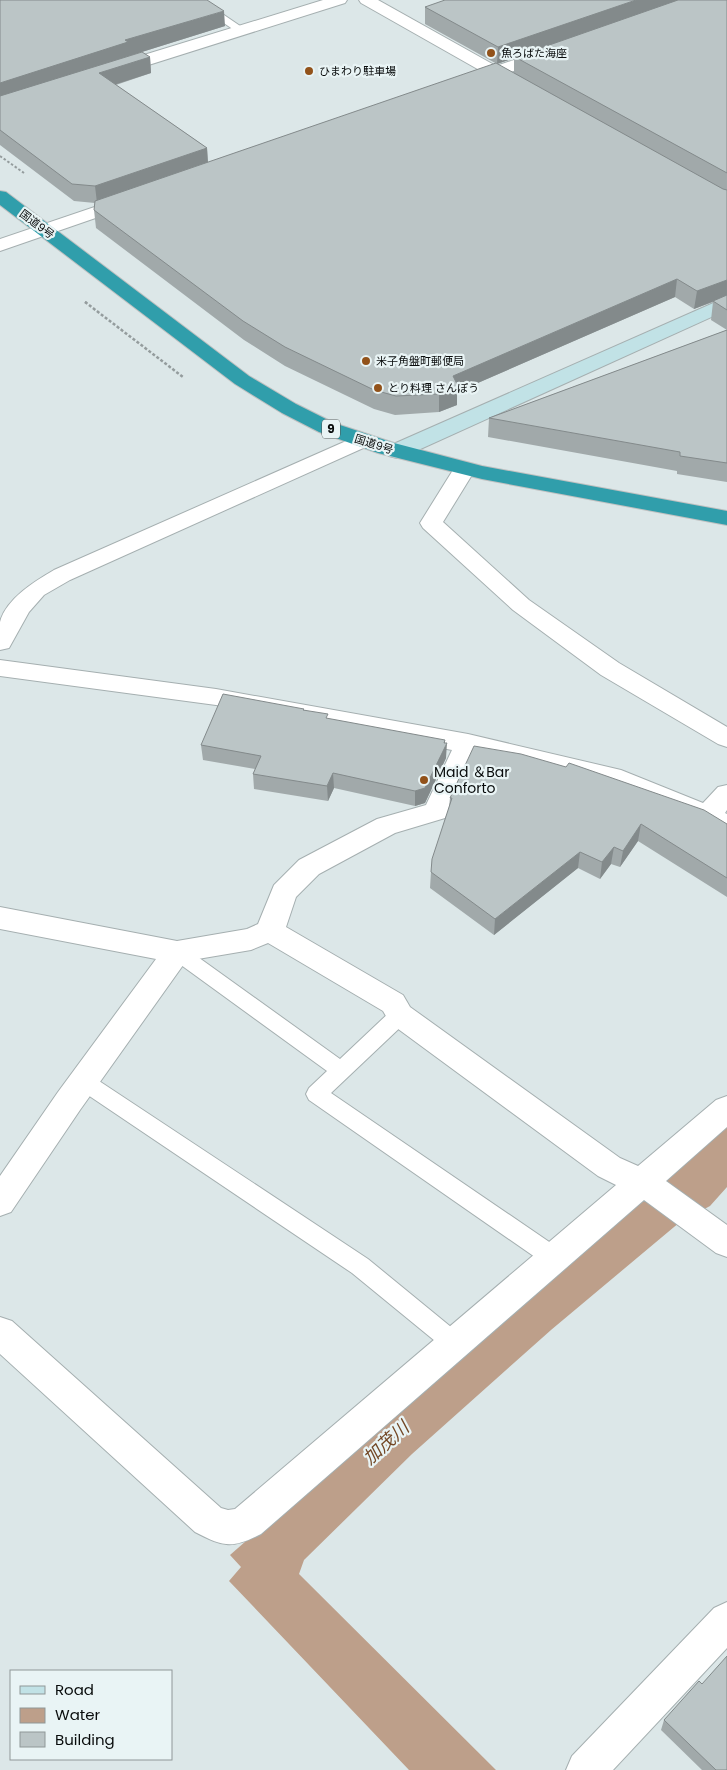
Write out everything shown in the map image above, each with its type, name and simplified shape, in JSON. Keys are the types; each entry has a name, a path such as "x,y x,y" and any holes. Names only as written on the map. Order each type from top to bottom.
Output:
{"highway":[{"name":"国道9号","path":"0,196 242,380 274,400 337,432 464,470 659,504 727,518"}],"street":[{"path":"102,74 339,0"},
{"path":"367,0 520,87"},
{"path":"457,86 567,47"},
{"path":"0,245 148,193"},
{"path":"398,451 727,303"},
{"path":"0,642 20,608 36,590 62,575 362,440"},
{"path":"464,470 431,523 521,605 610,669 727,738"},
{"path":"0,668 216,697 468,743 621,779 717,820 727,794"},
{"path":"0,918 177,952 251,939 270,931 284,892 309,866 386,826 436,811 468,743"},
{"path":"270,931 393,1003 400,1015 610,1167 645,1184 727,1242"},
{"path":"0,1202 83,1081 177,952"},
{"path":"2,1338 208,1520 221,1527 235,1529 248,1522 553,1257 645,1184 727,1109"},
{"path":"586,1770 727,1621"}],"lane":[{"path":"195,0 242,30"},
{"path":"177,952 341,1070"},
{"path":"400,1015 316,1094 553,1257"},
{"path":"83,1081 360,1266 454,1343"}],"water":[{"name":"加茂川","path":"727,1123 727,1187 710,1206 680,1222 551,1330 412,1454 304,1560 299,1574 496,1770 409,1770 229,1581 241,1567 230,1555 554,1271"}],"building":[{"path":"0,0 207,0 224,11 125,40 128,42 0,83"},
{"path":"445,0 636,0 498,47 425,7"},
{"path":"678,0 727,0 727,173 515,57"},
{"path":"142,52 150,57 99,73 207,148 95,186 72,184 0,130 0,96"},
{"path":"496,63 727,190 727,280 697,291 677,279 453,376 458,386 439,394 396,396 374,390 285,347 243,321 94,210 95,201"},
{"path":"727,295 727,310 713,301"},
{"path":"727,330 727,463 680,456 680,452 489,418"},
{"path":"223,694 328,714 326,718 445,740 444,743 447,743 425,788 415,791 333,773 327,786 253,774 261,756 201,745"},
{"path":"474,746 521,754 566,767 569,763 704,810 727,824 727,878 641,824 623,851 614,847 602,862 580,852 495,919 431,872 432,859 452,798 450,798"},
{"path":"727,1656 727,1770 716,1770 664,1720 699,1681 702,1684"}],"place":[{"name":"魚ろばた海座","path":"491,53"},
{"name":"ひまわり駐車場","path":"309,71"},
{"name":"米子角盤町郵便局","path":"366,361"},
{"name":"とり料理 さんぽう","path":"378,388"},
{"name":"Maid ＆Bar Conforto","path":"424,780"}]}
